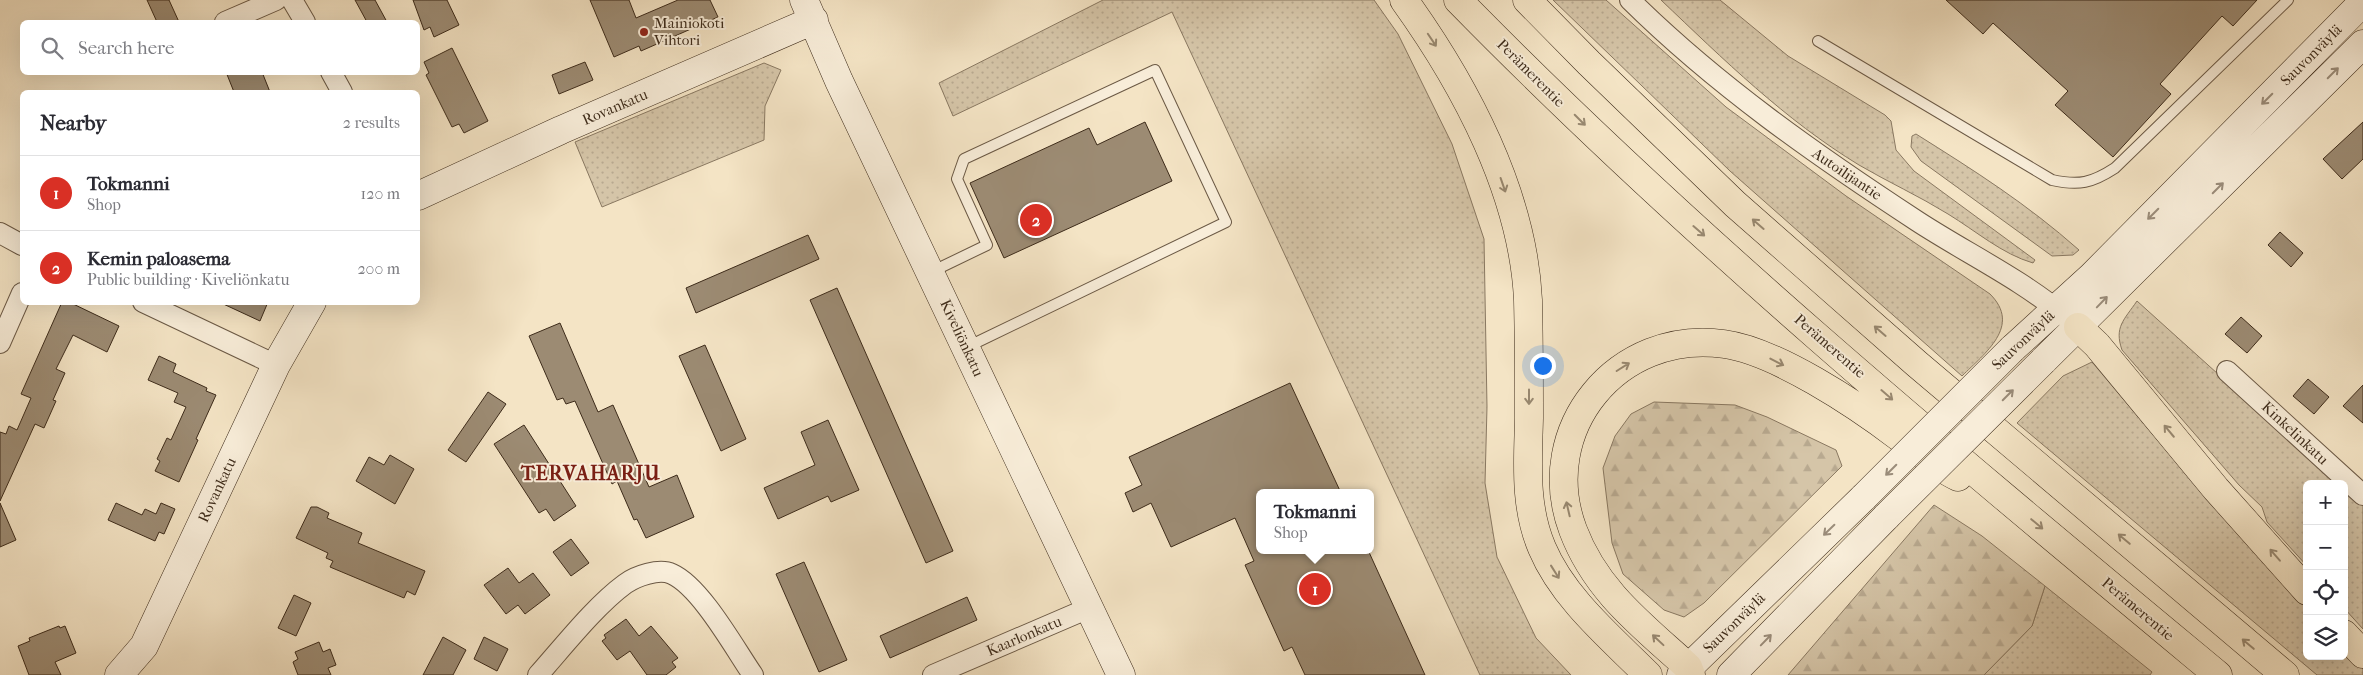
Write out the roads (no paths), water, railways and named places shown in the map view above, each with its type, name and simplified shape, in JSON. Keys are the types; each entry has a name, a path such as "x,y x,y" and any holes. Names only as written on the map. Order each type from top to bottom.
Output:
{"highway":[{"path":"1404,0 1433,40 1464,94 1500,174 1514,222 1528,300 1528,486 1535,528 1542,549 1560,580 1616,643 1648,675"},
{"name":"Perämerentie","path":"1458,0 1589,130 1688,221 2006,499 2218,675"},
{"path":"1527,0 1589,63 1735,204 1925,370 2285,675"},
{"path":"2078,327 2097,345 2216,488 2303,586"},
{"path":"1686,672 1603,586 1573,530 1566,502 1564,480 1565,457 1580,411 1596,389 1614,373 1636,359 1662,348 1689,343 1724,344 1755,351 1816,382 1898,435 1945,471 2006,499"},
{"path":"2348,638 2363,654"},
{"path":"1616,643 1627,675"}],"main road":[{"name":"Sauvonväylä","path":"1686,672 2012,349 2056,309 2363,2"},
{"name":"Kiveliönkatu","path":"809,10 839,80 1121,675"},
{"name":"Rovankatu","path":"420,195 553,134 809,10"},
{"name":"Sauvonväylä","path":"1732,675 1887,516 2363,44"},
{"name":"Rovankatu","path":"119,675 144,646 276,366 310,305"}],"street":[{"path":"231,20 276,0"},
{"path":"292,0 303,20"},
{"name":"Autoilijantie","path":"1630,0 1769,119 1842,172 2034,292 2078,327"},
{"path":"333,75 341,90"},
{"path":"0,233 20,243"},
{"path":"0,343 20,298"},
{"path":"149,305 276,366"},
{"name":"Kinkelinkatu","path":"2228,371 2363,495"},
{"path":"538,675 566,643 624,585 642,576 666,572 680,579 705,605 753,675"},
{"name":"Kaarlonkatu","path":"932,675 1089,608"}],"lane":[{"path":"1818,41 2052,180 2073,184 2090,182 2115,168 2288,0"},
{"path":"930,272 987,245 957,179 964,159 1155,70 1226,222 966,347"}],"place":[{"name":"Mainiokoti Vihtori","path":"644,32"},
{"name":"Kemin paloasema","path":"1036,220"},
{"name":"Tokmanni","path":"1315,589"}],"district":[{"name":"TERVAHARJU","path":"591,473"}]}
